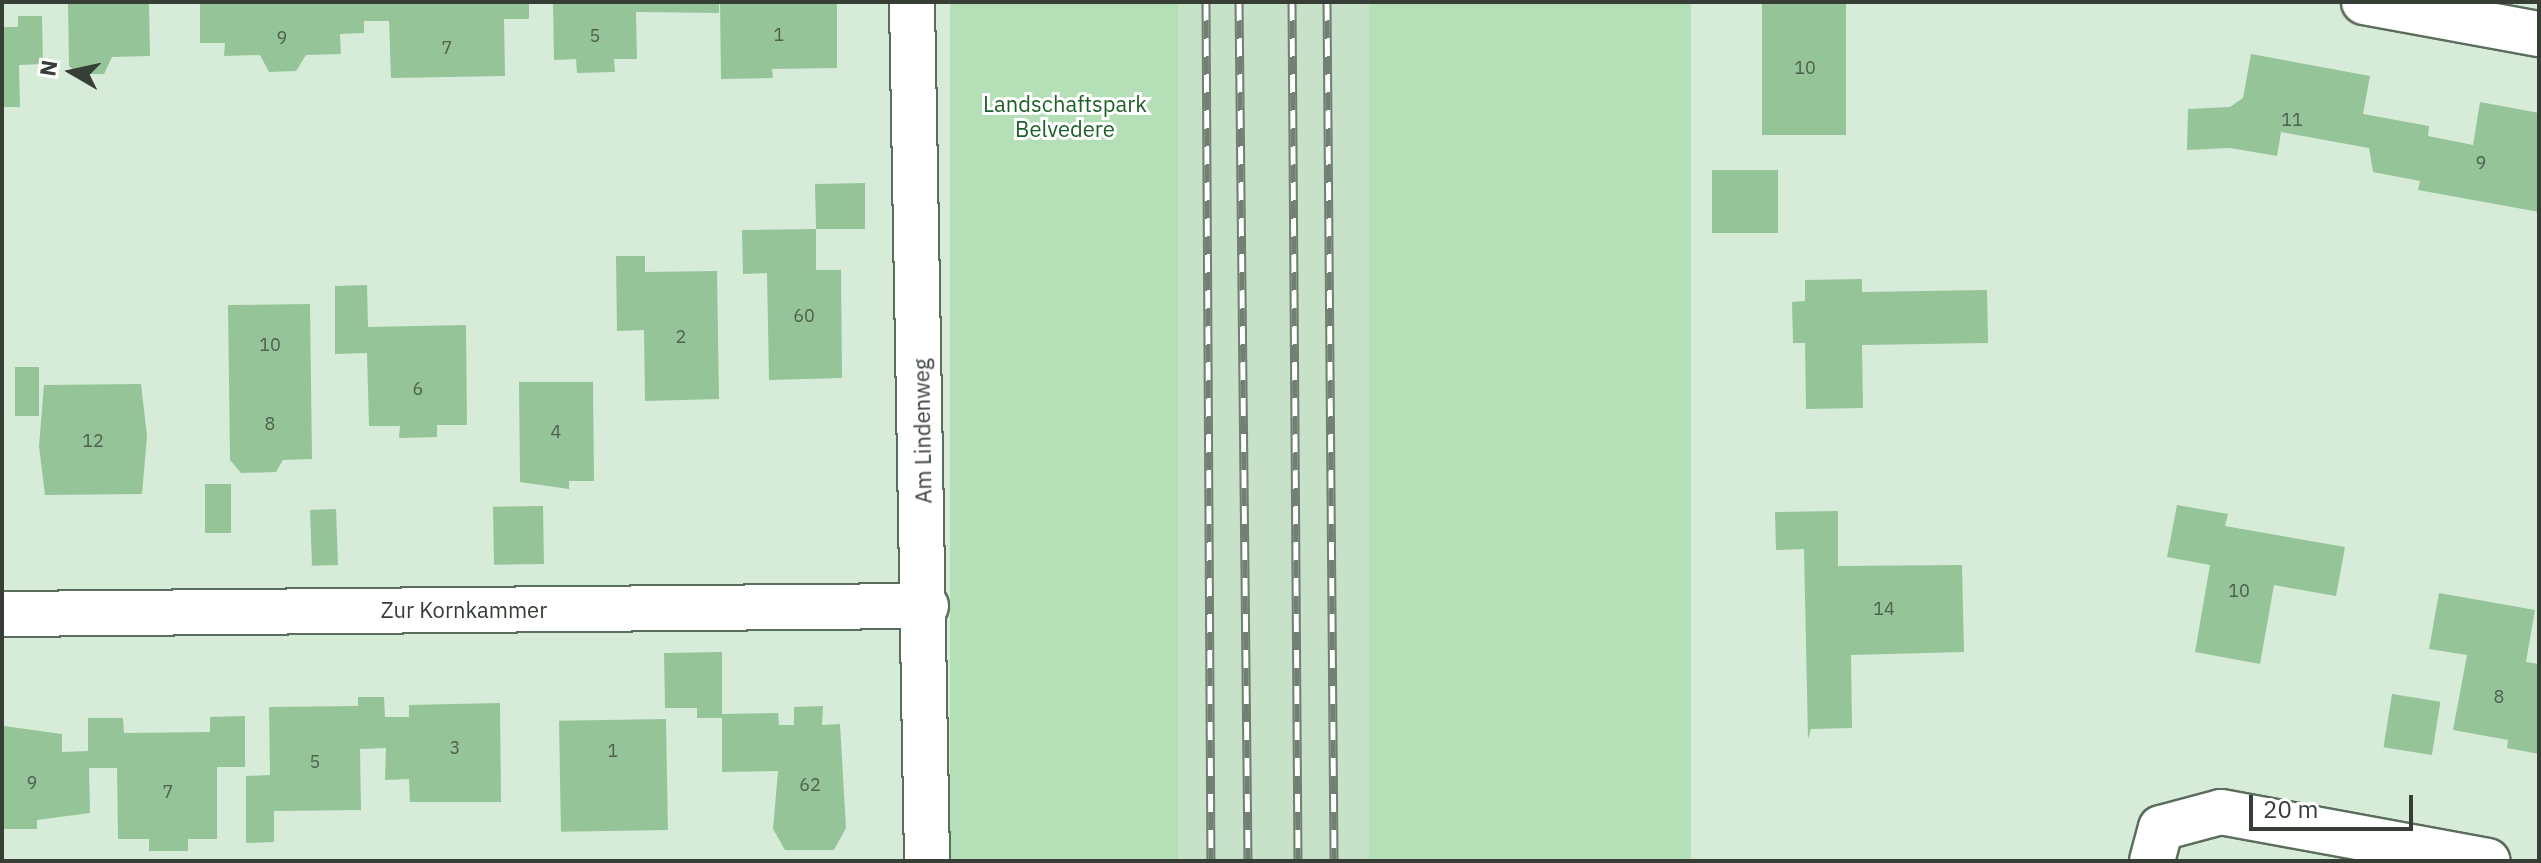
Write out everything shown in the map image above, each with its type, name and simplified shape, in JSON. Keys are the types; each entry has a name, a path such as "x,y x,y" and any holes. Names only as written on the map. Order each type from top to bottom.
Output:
{"street":[{"name":"Am Lindenweg","path":"912,2 926,606 927,861"},
{"path":"2364,2 2539,34"},
{"name":"Zur Kornkammer","path":"2,614 926,606"},
{"path":"2156,844 2221,812 2488,861"}],"shaded area":[{"path":"1178,2 1369,2 1369,861 1178,861"}],"green space":[{"name":"Landschaftspark Belvedere","path":"950,2 1178,2 1178,861 950,861"},
{"path":"1369,2 1691,2 1691,861 1369,861"}],"building":[{"path":"68,2 149,2 150,56 112,57 104,74 78,74 69,66"},
{"path":"200,2 529,2 529,19 504,19 505,76 391,78 389,21 364,21 364,33 340,34 341,54 306,55 296,71 269,72 260,55 224,56 225,43 200,43"},
{"path":"553,2 719,2 719,13 636,12 637,59 614,59 615,72 577,73 576,59 554,60"},
{"path":"720,2 837,2 837,68 772,69 773,78 721,79"},
{"path":"1762,2 1846,2 1846,135 1762,135"},
{"path":"18,16 42,16 43,64 19,65 20,107 2,107 2,27 18,27"},
{"path":"2251,54 2370,76 2363,114 2429,126 2428,136 2473,145 2480,102 2539,113 2539,212 2418,190 2420,181 2373,172 2369,148 2281,132 2277,156 2230,148 2187,150 2188,109 2230,107 2243,98"},
{"path":"1712,170 1778,170 1778,233 1712,233"},
{"path":"865,183 865,229 816,229 815,184"},
{"path":"816,229 816,270 841,270 842,378 769,380 767,273 743,274 742,230"},
{"path":"616,256 645,256 645,272 717,271 719,399 645,401 644,330 617,331"},
{"path":"1862,279 1862,292 1987,290 1988,343 1862,345 1863,408 1806,409 1805,343 1793,343 1792,302 1805,301 1805,280"},
{"path":"367,285 368,327 466,325 467,425 437,425 437,437 399,438 400,426 369,426 367,353 335,354 335,286"},
{"path":"310,304 312,459 283,460 276,472 241,473 230,460 228,305"},
{"path":"15,367 39,367 39,416 15,416"},
{"path":"519,382 593,382 594,481 569,481 569,489 520,482"},
{"path":"141,384 147,436 142,494 45,495 39,446 44,385"},
{"path":"205,484 231,484 231,533 205,533"},
{"path":"2177,505 2228,514 2225,526 2345,547 2336,596 2274,585 2260,664 2195,652 2210,565 2167,557"},
{"path":"543,506 544,564 494,565 493,507"},
{"path":"336,509 338,565 312,566 310,510"},
{"path":"1838,511 1838,566 1962,565 1964,652 1851,655 1852,728 1811,729 1808,739 1804,549 1776,550 1775,512"},
{"path":"2439,593 2535,610 2526,662 2539,664 2539,754 2507,748 2508,740 2453,730 2467,655 2429,649"},
{"path":"722,652 722,714 778,713 779,725 794,725 794,707 823,706 822,725 840,724 846,828 834,850 785,850 773,829 778,771 722,772 722,718 697,718 697,708 665,708 664,653"},
{"path":"2392,694 2440,702 2432,755 2384,747"},
{"path":"358,697 384,697 385,717 409,717 409,705 500,703 501,802 410,802 409,779 385,780 386,748 360,749 361,810 274,811 274,842 246,843 246,776 270,775 269,707 358,706"},
{"path":"245,716 245,767 217,767 217,839 188,839 188,851 149,851 149,839 118,839 117,768 89,768 90,813 37,820 37,829 3,829 4,726 62,734 62,752 88,751 88,718 123,718 124,733 210,732 210,717"},
{"path":"666,719 668,830 561,832 559,721"}],"railway":[{"path":"1206,2 1211,861"},
{"path":"1239,2 1248,861"},
{"path":"1292,2 1298,861"},
{"path":"1327,2 1334,861"}]}
